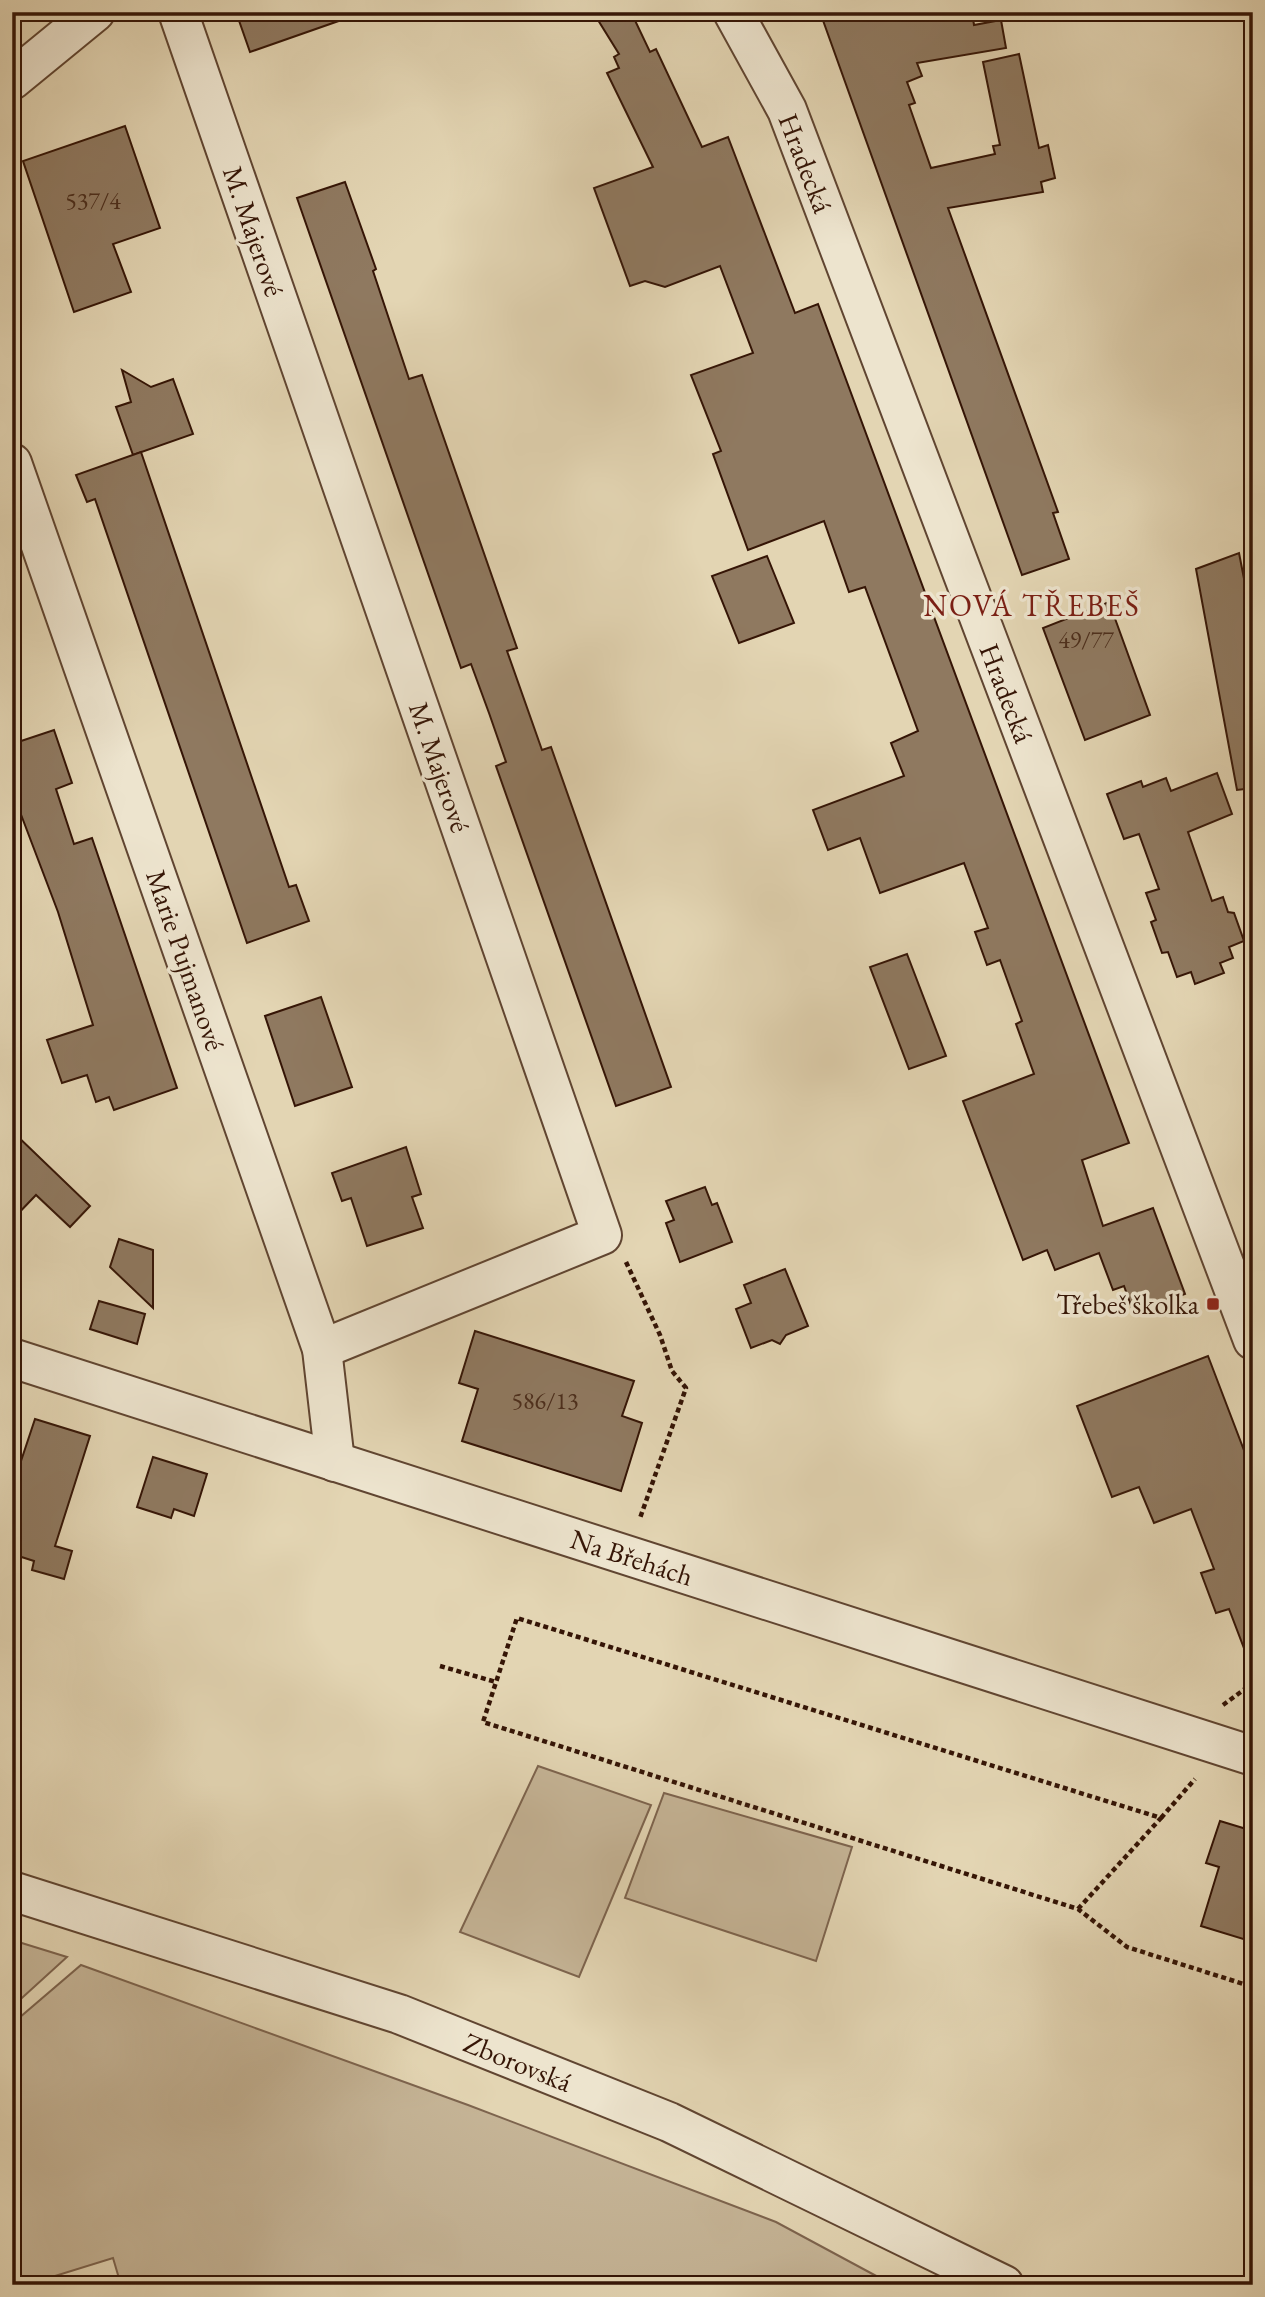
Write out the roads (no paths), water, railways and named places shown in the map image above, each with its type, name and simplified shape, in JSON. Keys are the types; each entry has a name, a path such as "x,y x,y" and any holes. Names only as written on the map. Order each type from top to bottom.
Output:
{"street":[{"path":"12,80 95,12"},
{"name":"M. Majerové","path":"178,12 602,1235 321,1349"},
{"name":"Hradecká","path":"733,12 787,110 1253,1340"},
{"name":"Marie Pujmanové","path":"12,463 321,1349 335,1462"},
{"name":"Na Břehách","path":"12,1358 1253,1756"},
{"name":"Zborovská","path":"12,1891 425,2024 669,2122 1004,2285"}],"place":[{"name":"Třebeš školka","path":"1213,1304"}],"district":[{"name":"NOVÁ TŘEBEŠ","path":"1032,606"}]}
